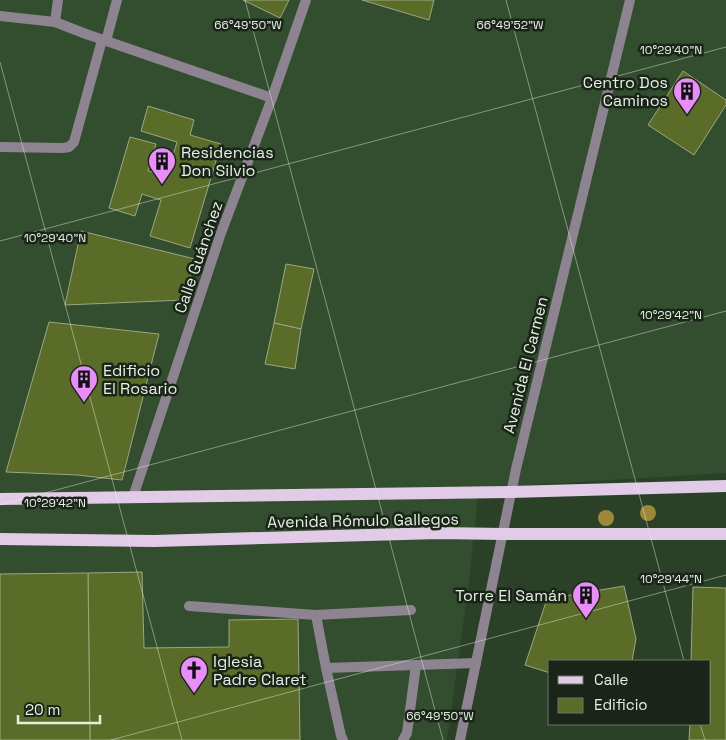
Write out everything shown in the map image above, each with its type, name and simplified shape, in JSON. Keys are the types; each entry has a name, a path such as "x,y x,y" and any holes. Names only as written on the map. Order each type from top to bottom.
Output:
{"main road":[{"name":"Avenida Rómulo Gallegos","path":"0,498 133,498 511,492 726,486"},
{"name":"Avenida Rómulo Gallegos","path":"0,540 154,541 438,533 726,534"}],"street":[{"path":"55,22 58,0"},
{"path":"0,147 63,148 70,147 74,142 117,0"},
{"name":"Calle Guánchez","path":"133,498 221,233 272,98 306,0"},
{"name":"Avenida El Carmen","path":"460,740 511,492 630,0"},
{"path":"0,16 55,22 272,98"},
{"path":"189,606 316,615 411,610"},
{"path":"316,615 343,740"},
{"path":"326,668 476,663"},
{"path":"403,740 407,733 416,665"}],"shaded area":[{"path":"0,0 726,0 726,473 479,488 469,581 447,740 0,740"}],"building":[{"path":"243,0 289,0 280,18"},
{"path":"362,0 434,0 429,20"},
{"name":"Centro Dos Caminos","path":"683,71 726,100 726,105 694,155 648,125"},
{"name":"Residencias Don Silvio","path":"148,106 194,120 190,135 221,144 190,248 150,236 161,200 142,194 135,216 109,208 130,137 156,144 148,171 167,176 177,142 141,131"},
{"path":"81,231 195,259 184,300 65,305"},
{"path":"286,264 314,269 301,329 274,323"},
{"name":"Edificio El Rosario","path":"49,322 159,334 122,480 77,475 6,472"},
{"path":"274,323 301,329 295,369 265,364"},
{"name":"Iglesia Padre Claret","path":"142,572 144,648 229,647 229,620 298,619 300,740 90,740 88,573"},
{"path":"88,573 90,740 0,740 0,574"},
{"name":"Torre El Samán","path":"624,586 636,639 632,660 548,660 548,672 525,665 547,599"},
{"path":"693,587 726,588 726,740 689,740 690,725 711,725 711,660 691,660"}],"place":[{"name":"Centro Dos Caminos","path":"687,115"},
{"name":"Residencias Don Silvio","path":"162,185"},
{"name":"Edificio El Rosario","path":"84,403"},
{"name":"Torre El Samán","path":"586,619"},
{"name":"Iglesia Padre Claret","path":"194,694"}]}
